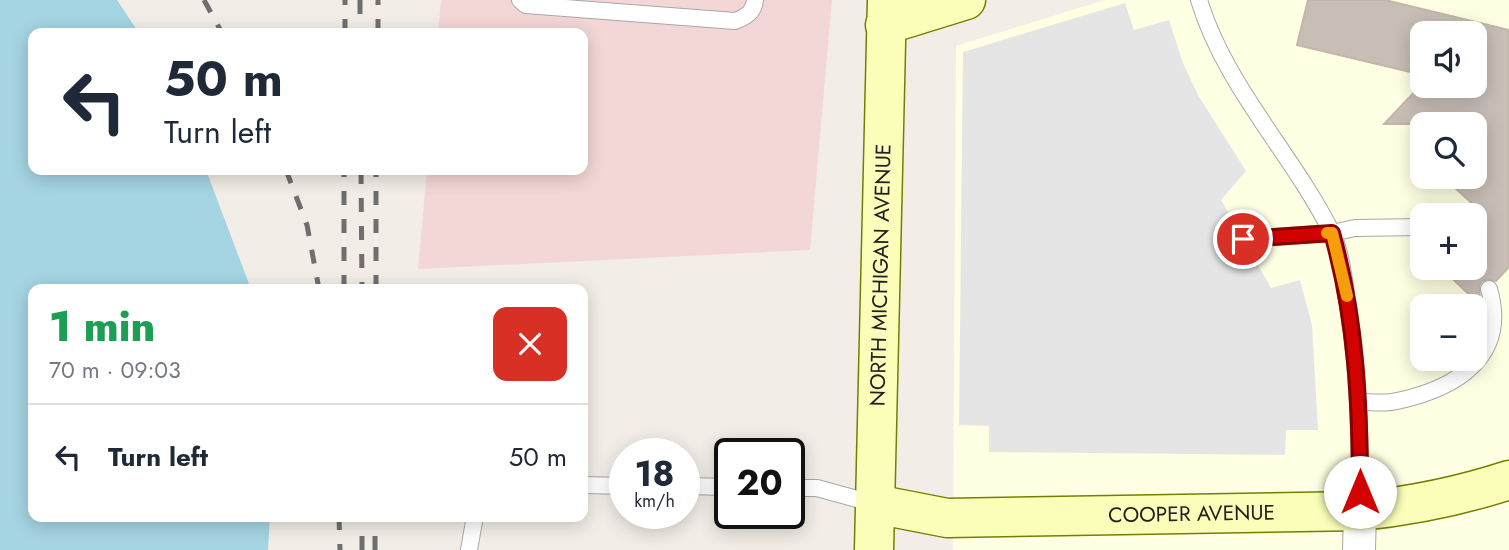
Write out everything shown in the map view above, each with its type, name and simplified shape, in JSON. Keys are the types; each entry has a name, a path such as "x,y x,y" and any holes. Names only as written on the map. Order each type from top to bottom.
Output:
{"street":[{"path":"886,12 966,0"},
{"name":"NORTH MICHIGAN AVENUE","path":"874,550 886,12"},
{"name":"COOPER AVENUE","path":"875,504 947,518 1360,511 1403,506 1509,480"},
{"path":"1359,550 1360,511"}],"lane":[{"path":"520,0 526,5 736,21 747,16 755,6 755,0"},
{"path":"1199,0 1220,49 1254,111 1332,233 1342,267 1350,314 1360,402 1360,511"},
{"path":"1243,239 1332,233 1355,228 1410,227"},
{"path":"1360,402 1395,402 1447,387 1476,370 1490,349 1498,327 1497,304 1489,289"},
{"path":"588,485 609,486"},
{"path":"805,488 817,488 875,504"},
{"path":"469,550 474,522"}],"shaded area":[{"path":"441,0 832,0 810,250 418,269 427,175 588,175 588,28 438,28"},
{"path":"1105,0 1509,0 1509,550 953,550 956,46"},
{"path":"1125,3 1134,30 1169,20 1183,63 1198,95 1246,171 1221,200 1271,288 1300,280 1312,325 1318,430 1286,430 1285,455 989,452 989,426 959,425 963,52"}],"water":[{"path":"0,0 117,0 136,28 28,28 28,175 208,175 249,284 28,284 28,522 270,522 268,550 0,550"}],"building":[{"path":"1308,0 1385,0 1472,21 1410,21 1410,72 1297,45"},
{"path":"1487,25 1509,30 1509,267 1496,281 1487,279 1487,203 1472,203 1456,189 1487,189 1487,112 1410,112 1410,124 1384,124 1410,97 1487,98"},
{"path":"1454,280 1485,280 1479,286 1480,294 1469,294"}],"railway":[{"path":"204,0 219,28"},
{"path":"345,0 345,28"},
{"path":"360,0 360,28"},
{"path":"378,0 378,28"},
{"path":"288,175 307,225 318,284"},
{"path":"344,175 344,284"},
{"path":"361,175 362,284"},
{"path":"376,175 376,284"},
{"path":"339,522 340,550"},
{"path":"362,522 362,550"},
{"path":"375,522 375,550"}],"slow traffic":[{"path":"1327,233 1332,233 1347,296"}],"route":[{"path":"1243,239 1332,233 1342,267 1350,314 1360,402 1360,492"}]}
